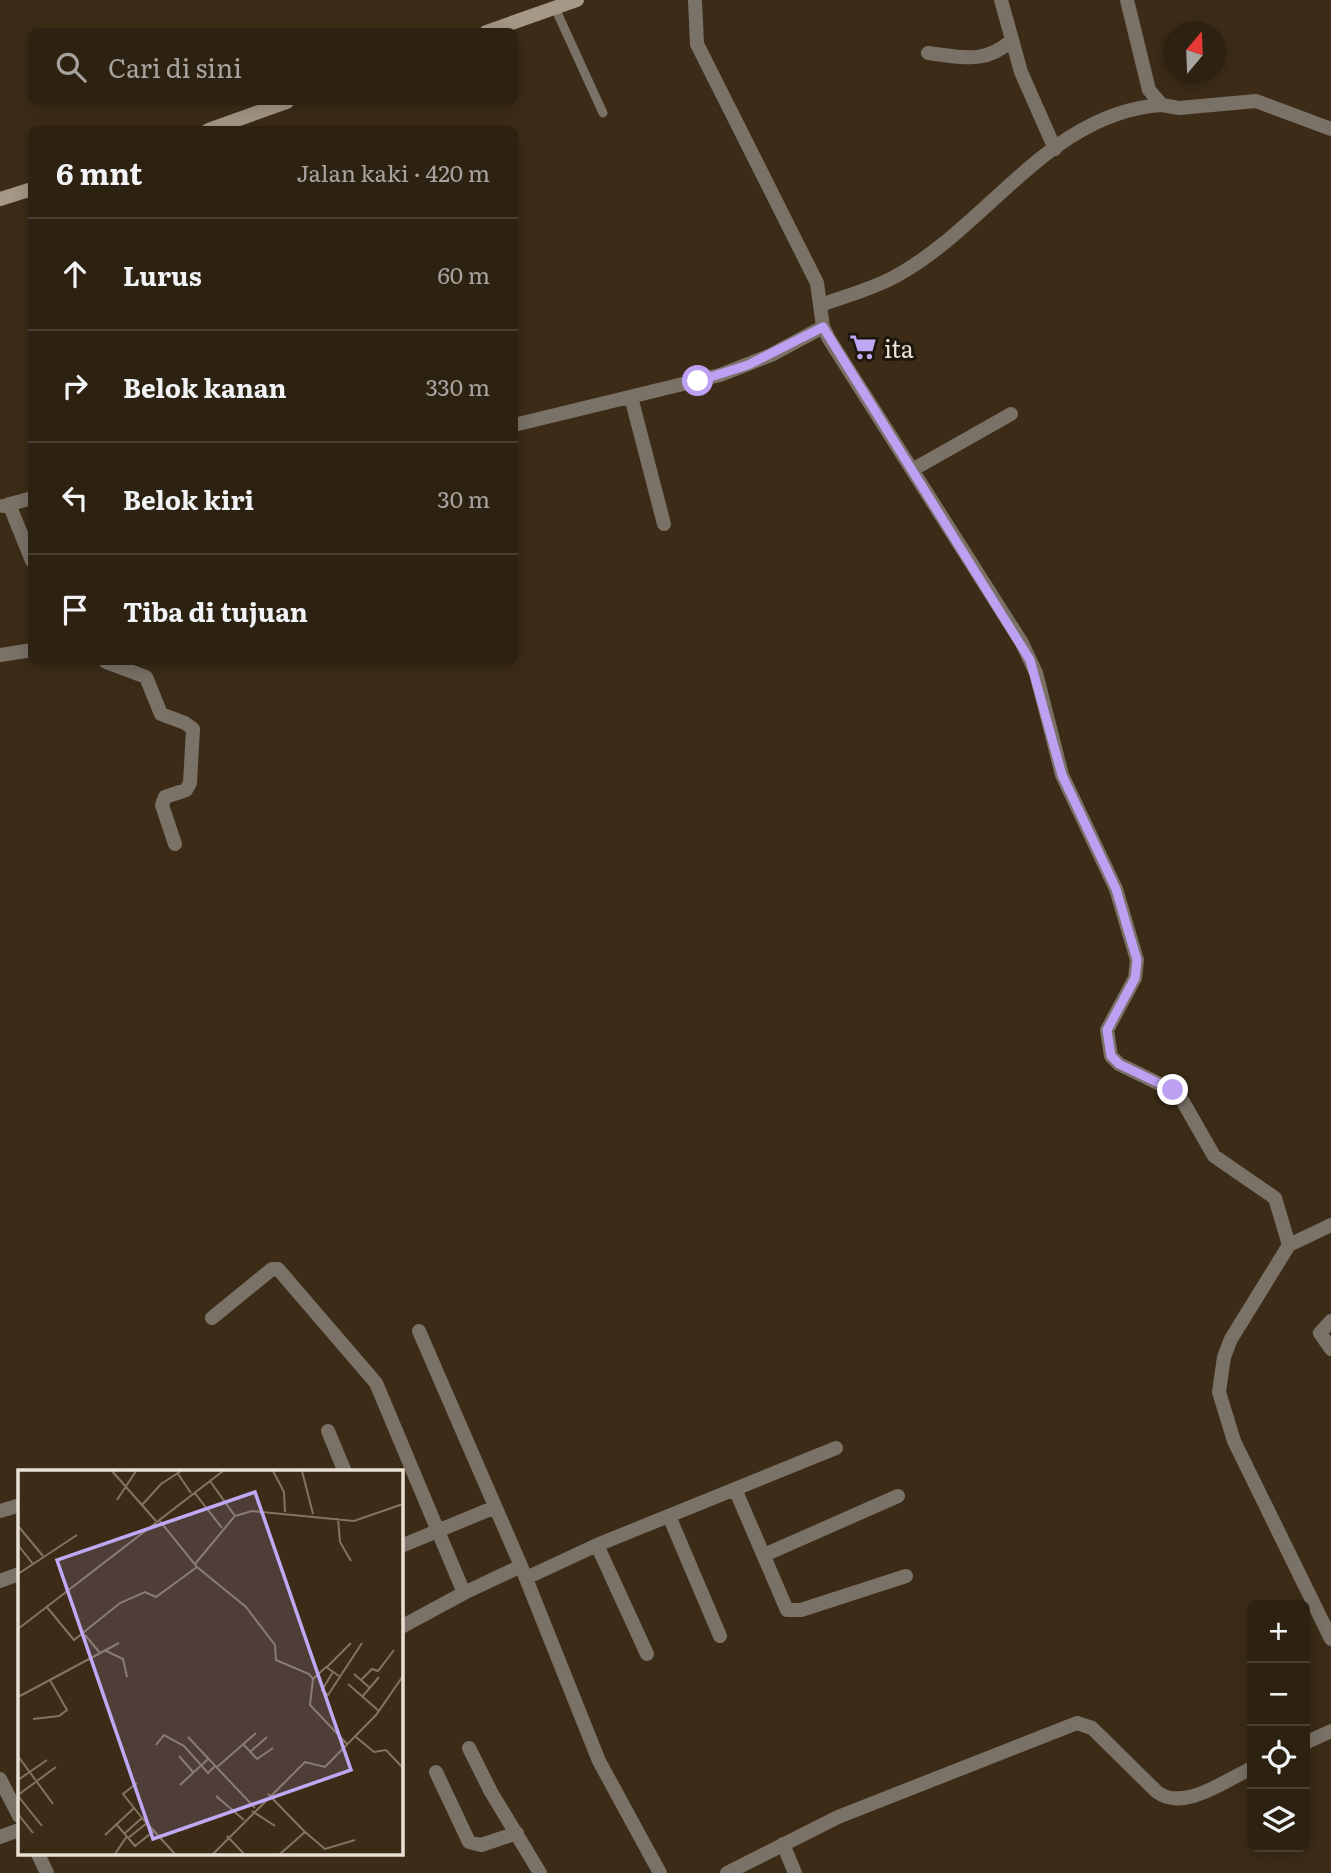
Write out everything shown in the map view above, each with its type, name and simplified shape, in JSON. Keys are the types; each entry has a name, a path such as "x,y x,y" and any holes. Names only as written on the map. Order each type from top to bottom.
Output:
{"main road":[{"path":"498,28 577,0"},
{"path":"219,126 279,105"},
{"path":"0,199 28,189"}],"street":[{"path":"695,0 698,44 817,283 823,327 1022,643 1036,673 1062,775 1116,889 1137,960 1135,978 1107,1030 1111,1056 1119,1064 1178,1093 1214,1156 1275,1198 1289,1245 1286,1256 1231,1339 1224,1357 1219,1392 1234,1441 1331,1639"},
{"path":"1001,0 1021,72 1055,149"},
{"path":"1127,0 1149,90 1161,105"},
{"path":"928,53 965,58 988,56 998,53 1012,40"},
{"path":"821,305 896,276 954,235 1085,125 1116,112 1161,105 1179,108 1256,101 1331,129"},
{"path":"518,424 748,365 823,327"},
{"path":"631,397 664,524"},
{"path":"912,470 1011,414"},
{"path":"28,499 5,505 28,553"},
{"path":"0,655 28,651"},
{"path":"114,665 146,677 161,713 193,729 190,783 186,790 165,797 162,805 175,844"},
{"path":"1289,1245 1331,1225"},
{"path":"212,1318 272,1269 278,1269 376,1382 464,1593"},
{"path":"1331,1321 1320,1333 1331,1349"},
{"path":"419,1331 493,1508 523,1572 600,1761 660,1873"},
{"path":"328,1432 344,1470"},
{"path":"402,1626 464,1593 597,1545 836,1448"},
{"path":"735,1489 784,1606 790,1611 906,1576"},
{"path":"764,1555 898,1496"},
{"path":"0,1511 17,1506"},
{"path":"402,1546 493,1508"},
{"path":"670,1516 720,1636"},
{"path":"597,1545 647,1654"},
{"path":"0,1581 18,1574"},
{"path":"727,1873 877,1800 1077,1723 1092,1728 1157,1792 1169,1798 1184,1800 1247,1770"},
{"path":"1310,1741 1331,1731"},
{"path":"469,1748 491,1792 540,1873"},
{"path":"436,1772 469,1842 481,1845 517,1833"},
{"path":"0,1779 18,1813"},
{"path":"0,1837 18,1830"},
{"path":"783,1844 795,1873"},
{"path":"39,1856 47,1873"}],"lane":[{"path":"555,8 603,113"}],"place":[{"name":"ita","path":"863,347"}],"route":[{"path":"698,381 748,365 823,327 1022,643 1036,673 1062,775 1116,889 1137,960 1135,978 1107,1030 1111,1056 1119,1064 1173,1090"}]}
